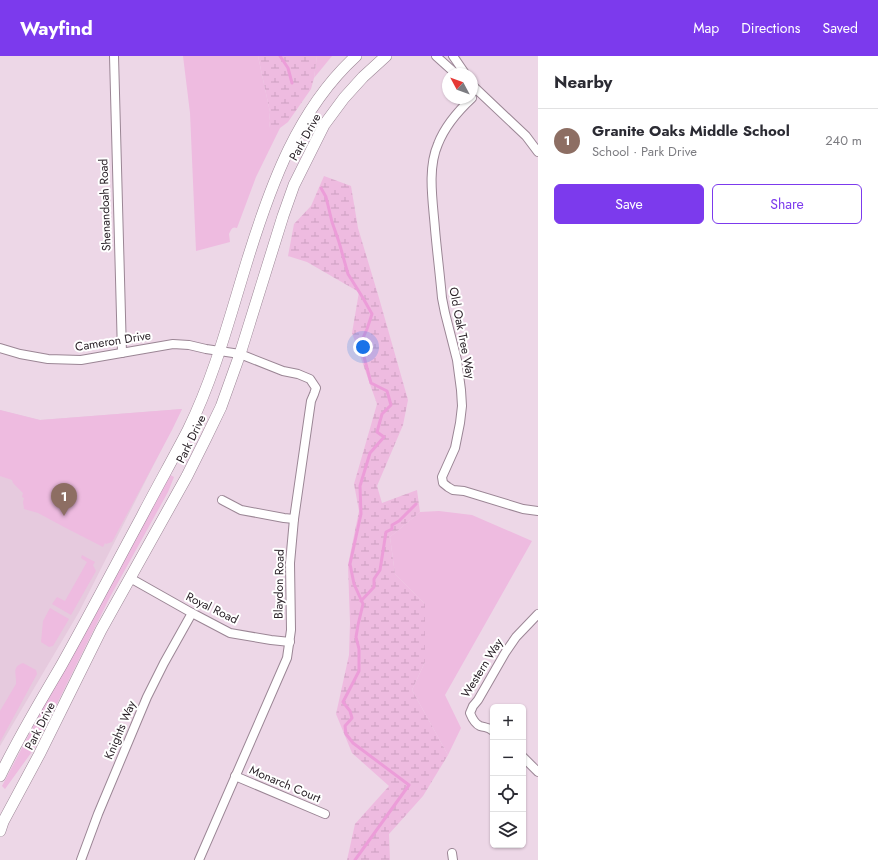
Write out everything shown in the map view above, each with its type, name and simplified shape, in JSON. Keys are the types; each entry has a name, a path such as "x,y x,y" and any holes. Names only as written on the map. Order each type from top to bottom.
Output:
{"street":[{"name":"Shenandoah Road","path":"114,56 122,353"},
{"name":"Park Drive","path":"1,824 40,755 102,630 187,476 221,407 230,352 264,209 276,178 307,115 328,85 356,56"},
{"name":"Park Drive","path":"0,776 12,750 61,666 179,448 202,399 230,352 294,185 324,126 344,98 363,77 386,56"},
{"path":"436,56 449,68"},
{"path":"442,62 449,56"},
{"path":"453,56 461,68"},
{"path":"478,91 526,136 538,152"},
{"name":"Old Oak Tree Way","path":"466,104 456,115 440,139 434,158 431,184 444,313 457,360 462,406 455,448 442,477 443,483 453,490 464,491 523,509 538,511"},
{"name":"Cameron Drive","path":"0,348 20,354 48,359 81,360 173,344 189,345 230,352"},
{"name":"Blaydon Road","path":"199,860 287,658 291,630 290,563 294,519 311,401 316,388 310,379 304,376 283,371 230,352"},
{"path":"222,500 241,510 294,519"},
{"name":"Royal Road","path":"130,578 230,633 290,642"},
{"name":"Knights Way","path":"81,860 98,814 147,697 192,613"},
{"name":"Western Way","path":"490,728 482,727 473,720 470,713 472,706 478,700 516,637 538,614"},
{"path":"526,761 538,772"},
{"name":"Monarch Court","path":"235,776 325,814"}],"shaded area":[{"path":"182,409 79,612 0,746 0,410 40,420"}],"green space":[{"path":"183,56 258,56 270,112 270,128 280,128 256,177 237,228 233,228 229,234 230,242 196,251 190,113"},
{"path":"258,56 317,56 311,89 288,122 280,128 270,128 270,112"},
{"path":"317,56 332,56 314,78"},
{"path":"324,176 351,186 358,228 408,400 403,425 377,486 382,503 417,490 420,512 390,537 395,574 425,604 425,662 412,690 448,755 423,796 389,834 390,860 347,860 355,824 389,786 352,753 336,714 349,655 350,623 348,565 359,511 354,484 377,404 352,333 359,292 307,262 288,256 294,224 311,206"},
{"path":"182,409 112,542 105,543 103,547 38,513 24,509 24,498 22,497 23,493 12,480 0,476 0,410 40,420"},
{"path":"170,475 174,477 168,492 110,597 40,738 5,789 2,786 34,725 38,721 37,718"},
{"path":"439,511 472,515 532,541 445,695 461,728 448,755 412,690 425,662 425,604 395,574 390,537 420,512"},
{"path":"82,555 95,562 93,565 96,571 71,615 52,604 57,597 65,601 87,562 81,558"},
{"path":"50,608 69,619 53,646 49,647 41,642 43,621"},
{"path":"23,663 36,670 37,674 0,742 0,711 16,684 15,671 19,665"}],"waterway":[{"path":"280,56 288,68 292,83"},
{"path":"321,188 326,197 348,274 372,314 362,340 363,353 371,383 387,391 391,405 382,414 377,432 384,437 370,453 360,486 361,514 350,564 354,584 363,604 356,637 359,649 359,671 343,702 350,711 352,718 345,726 346,734 353,743 409,785 355,860"},
{"path":"361,601 374,587 374,579 380,570 386,532 392,529 392,525 399,521 416,504"}],"place":[{"name":"Granite Oaks Middle School","path":"64,516"}]}
